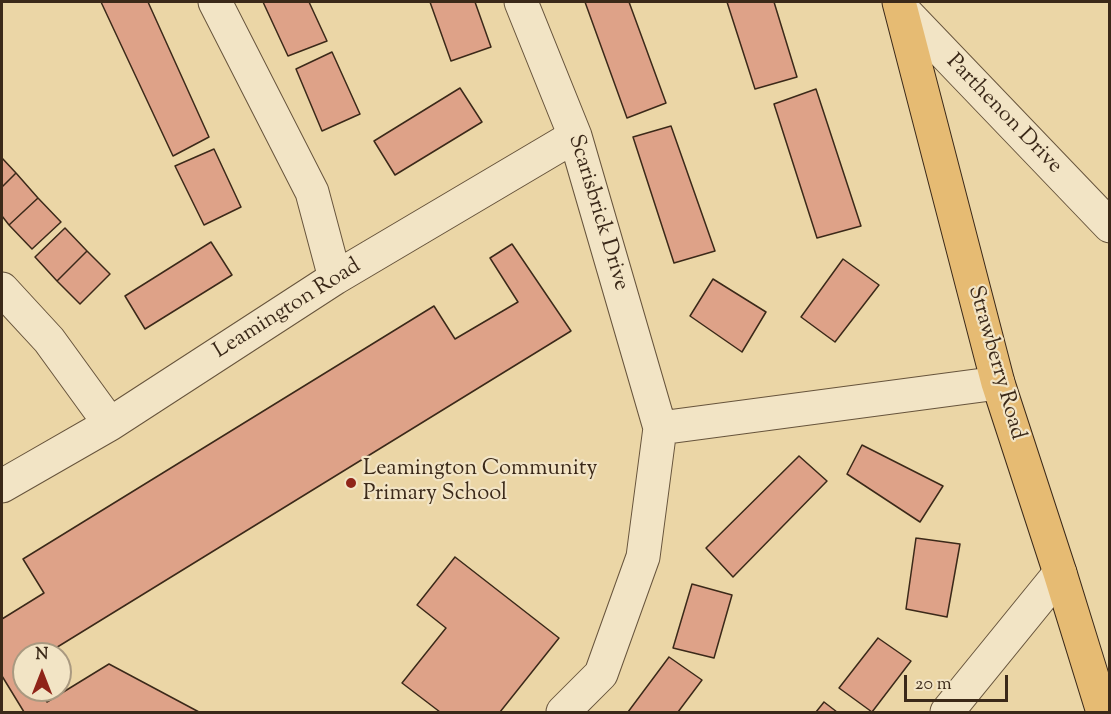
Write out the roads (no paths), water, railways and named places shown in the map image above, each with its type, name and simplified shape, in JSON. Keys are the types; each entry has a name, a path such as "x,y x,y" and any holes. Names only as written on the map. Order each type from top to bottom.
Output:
{"main road":[{"name":"Strawberry Road","path":"901,5 998,383 1103,712"}],"street":[{"path":"215,2 312,192 335,278"},
{"name":"Scarisbrick Drive","path":"521,2 575,136 660,428 643,557 601,674 563,712"},
{"name":"Parthenon Drive","path":"901,5 1110,226"},
{"name":"Leamington Road","path":"2,486 110,424 335,278 575,136"},
{"path":"2,289 49,340 110,424"},
{"path":"660,428 998,383"},
{"path":"947,712 1060,573"}],"place":[{"name":"Leamington Community Primary School","path":"351,483"}]}
